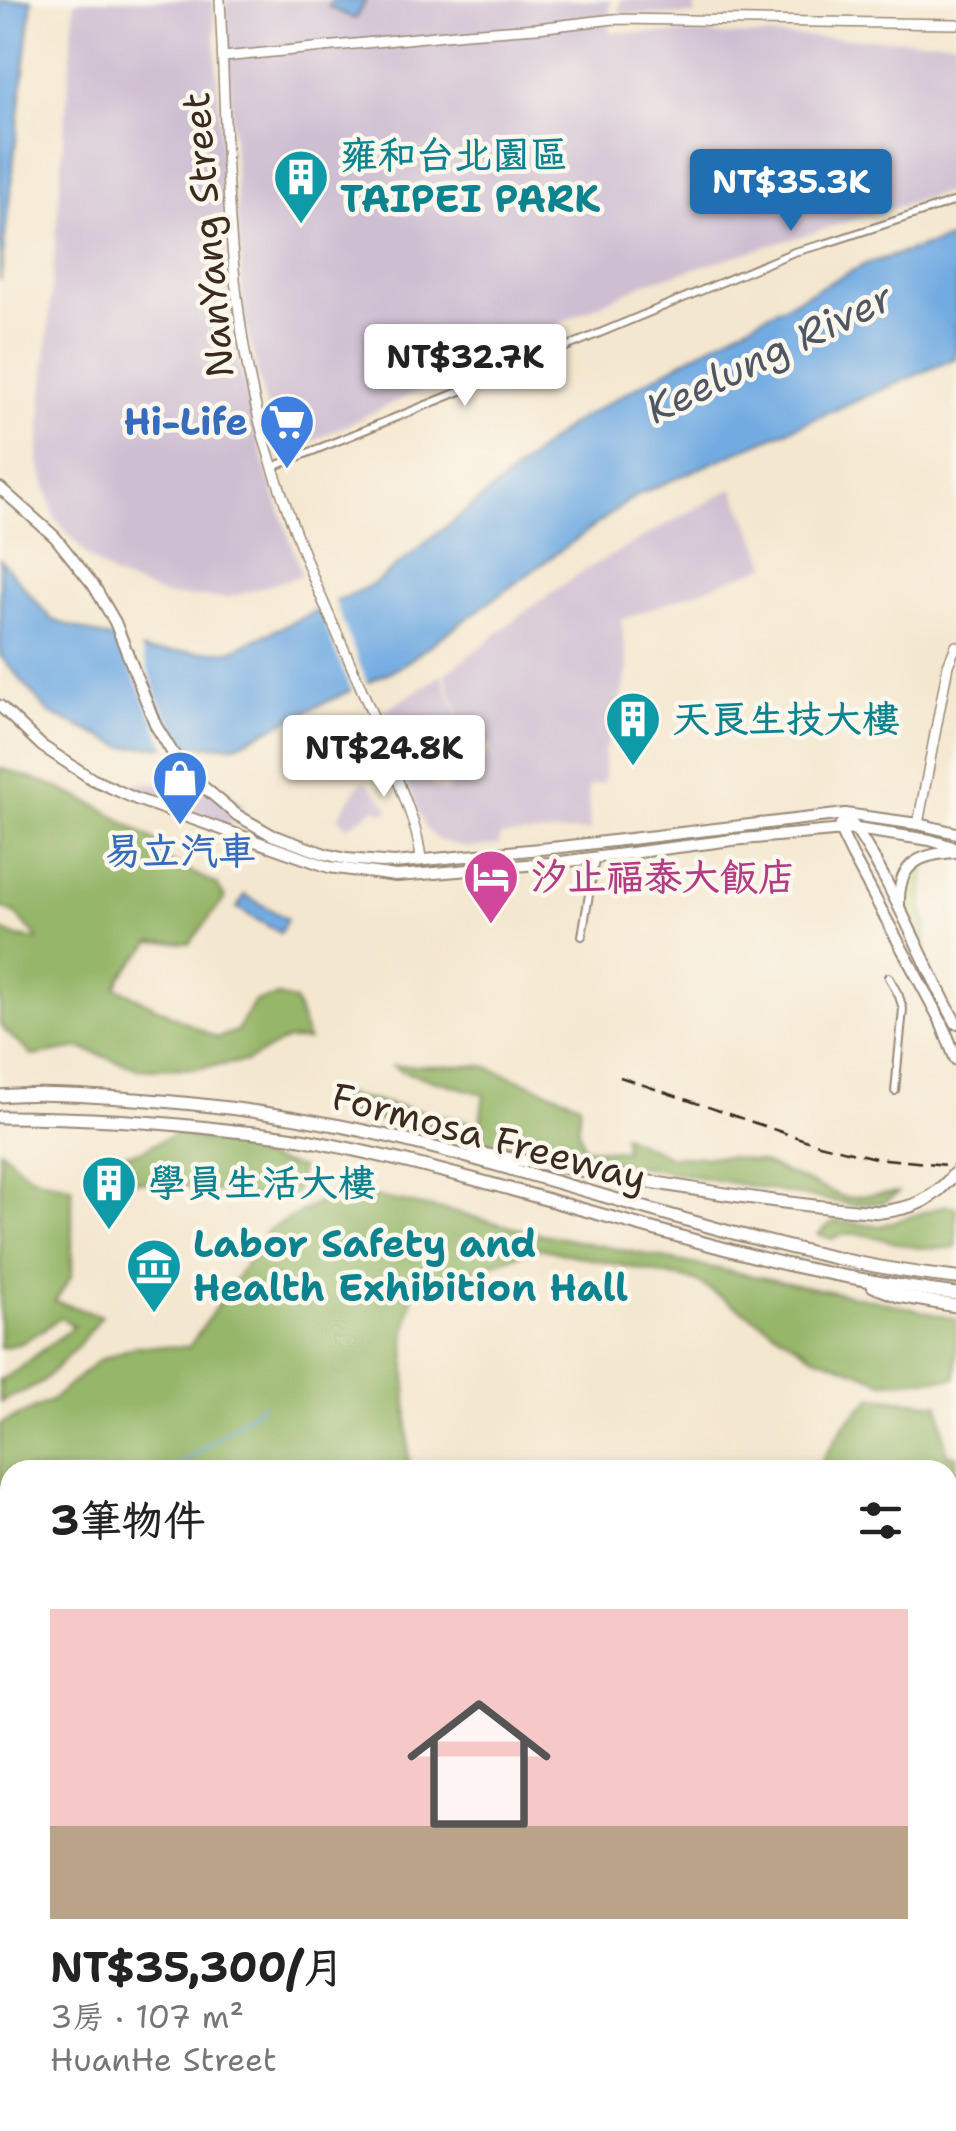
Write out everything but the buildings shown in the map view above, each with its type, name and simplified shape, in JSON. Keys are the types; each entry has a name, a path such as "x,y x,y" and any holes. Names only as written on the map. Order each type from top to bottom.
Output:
{"highway":[{"path":"942,1024 956,1060"},
{"name":"Formosa Freeway","path":"0,1096 183,1102 318,1122 434,1148 795,1249 956,1278"},
{"name":"Formosa Freeway","path":"0,1117 94,1118 299,1138 430,1167 675,1236 855,1279 956,1294"},
{"path":"434,1148 726,1194 880,1212 924,1202 956,1172"},
{"path":"855,1279 898,1296 956,1306"}],"main road":[{"path":"0,488 56,537 94,586 115,622 151,714 174,754 215,799 272,835 346,859 394,863 845,814 956,833"},
{"path":"0,706 30,736 92,779 136,799 329,867 396,876 856,829 930,840 956,850"},
{"path":"845,814 900,910 956,1022"},
{"path":"845,814 840,830 896,942 956,1048"},
{"path":"900,910 899,886 904,871 911,864 956,850"}],"street":[{"name":"NanYang Street","path":"220,0 239,323 260,422 312,574 381,734 416,834 421,860"},
{"path":"223,57 614,19 956,24"},
{"path":"273,467 794,252 956,201"},
{"path":"918,824 948,664 956,646"},
{"path":"582,936 595,857"},
{"path":"421,860 423,874"},
{"path":"888,976 903,1009 895,1091"}],"shaded area":[{"path":"75,0 213,0 231,332 265,467 302,575 227,598 166,596 115,577 88,557 55,518 38,459"},
{"path":"226,0 610,0 610,32 956,41 956,189 643,284 279,457 244,320"},
{"path":"620,0 695,0 695,15 619,14"},
{"path":"733,488 768,565 621,620 628,668 612,737 604,749 604,782 588,787 590,831 500,836 499,845 466,848 438,840 425,828 381,713 442,675 458,717 436,734 450,756 430,784 444,793 469,769 479,768 489,750 497,765 489,744 467,740 445,674 583,571"},
{"path":"365,780 390,808 383,814 376,808 347,827 338,817"},
{"path":"216,783 245,805 230,820 239,827 116,785"}],"green space":[{"path":"0,768 100,807 158,843 162,857 217,885 225,898 190,943 152,942 116,987 217,1038 237,1031 255,1001 279,996 295,1001 308,1040 286,1040 247,1061 200,1068 139,1069 80,1048 32,1056 0,1026 0,930 39,940 15,913 0,907"},
{"path":"924,864 922,912 926,945 908,913 904,893 913,873"},
{"path":"393,1066 484,1066 580,1103 578,1127 584,1148 625,1151 623,1135 669,1156 731,1157 760,1162 846,1198 900,1192 884,1202 854,1205 622,1163 562,1160 339,1111 337,1093 480,1124 484,1094"},
{"path":"177,1133 235,1144 256,1157 301,1168 295,1193 261,1196 104,1177 104,1157 138,1152"},
{"path":"0,1149 30,1176 72,1187 72,1275 55,1301 101,1316 40,1384 0,1402 0,1380 74,1326 61,1318 21,1343 0,1348"},
{"path":"342,1190 879,1301 956,1319 956,1378 884,1382 813,1355 696,1281 539,1248 413,1291 405,1338 409,1460 0,1460 0,1424 51,1401 99,1360 136,1346 189,1347 269,1230"},
{"path":"946,1205 956,1207 956,1248 914,1247 862,1234 832,1239 818,1234 834,1221 881,1226"},
{"path":"872,1397 939,1404 947,1455 956,1455 956,1460 822,1460 845,1424"}],"water":[{"path":"0,0 32,0 0,281"},
{"path":"332,0 366,0 355,19 328,7"},
{"name":"Keelung River","path":"956,237 956,358 637,495 400,667 236,745 124,747 49,713 0,655 0,559 52,620 150,652 231,651 374,584 569,425 756,320 866,264"},
{"path":"245,895 287,919 280,933 237,908"}],"pier":[{"path":"333,597 369,688 353,695 317,605"},
{"path":"115,635 139,643 159,701 187,751 168,751"}],"waterway":[{"path":"187,1460 263,1405"}],"railway":[{"path":"620,1077 811,1142 875,1158 956,1166"}],"place":[{"name":"雍和台北園區 TAIPEI PARK","path":"301,226"},
{"name":"Hi-Life","path":"287,471"},
{"name":"天良生技大樓","path":"633,768"},
{"name":"易立汽車","path":"180,827"},
{"name":"汐止福泰大飯店","path":"491,926"},
{"name":"學員生活大樓","path":"109,1232"},
{"name":"Labor Safety and Health Exhibition Hall","path":"154,1315"}]}
